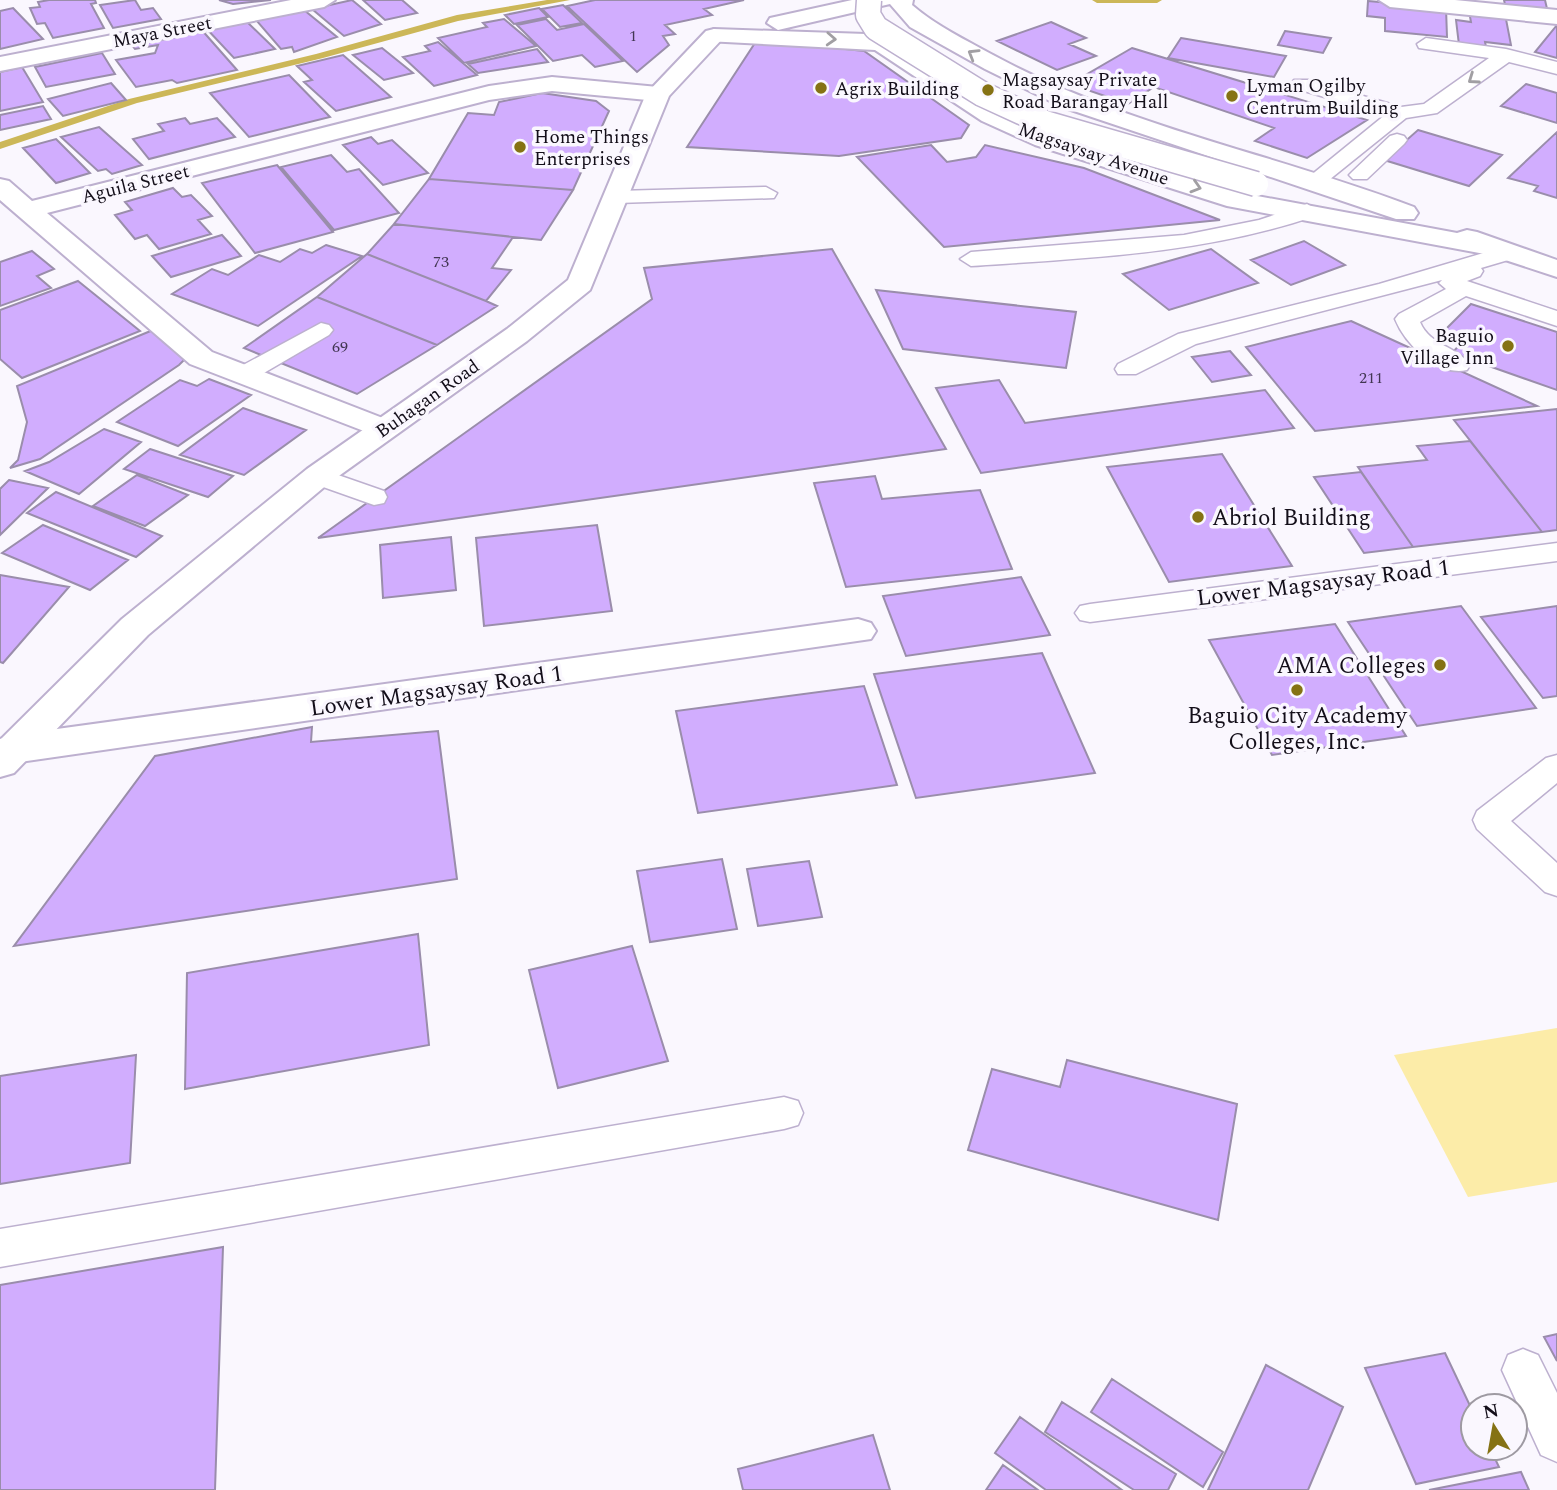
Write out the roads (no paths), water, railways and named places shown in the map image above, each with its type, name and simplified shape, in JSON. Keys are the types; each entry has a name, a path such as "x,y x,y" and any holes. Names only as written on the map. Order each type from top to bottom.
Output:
{"main road":[{"path":"175,27 192,0"},
{"name":"Maya Street","path":"0,64 175,27 324,0"},
{"name":"Magsaysay Avenue","path":"869,0 868,15 876,28 995,100 1045,123 1557,269"},
{"path":"714,36 800,8 882,0"},
{"name":"Magsaysay Avenue","path":"902,0 901,6 918,22 1043,91 1124,122 1317,180 1505,252"},
{"path":"1390,0 1557,17"},
{"path":"800,8 918,22"},
{"name":"Buhagan Road","path":"6,756 135,627 318,476 517,335 580,284 658,94 714,36 756,15 800,8"},
{"name":"Magsaysay Avenue","path":"714,36 866,41 883,45 991,116 1044,140 1236,200 1307,211 1505,252"},
{"name":"Aguila Street","path":"9,198 489,93 552,84 658,94"},
{"name":"Aguila Street","path":"9,198 201,358 382,429"},
{"name":"Lower Magsaysay Road 1","path":"6,756 858,631"}],"lane":[{"path":"1426,44 1507,55 1557,68"},
{"path":"1301,84 1400,113 1430,109 1507,55"},
{"path":"1317,180 1400,113"},
{"path":"1360,175 1398,138"},
{"path":"617,197 766,193"},
{"path":"971,259 1141,246 1201,238 1246,231 1307,211"},
{"path":"1505,252 1455,277 1451,283 1557,319"},
{"path":"1127,369 1187,339 1387,289 1505,252"},
{"path":"1458,365 1412,334 1407,319 1439,304 1462,288"},
{"path":"243,375 321,330"},
{"path":"318,476 374,497"},
{"name":"Lower Magsaysay Road 1","path":"1090,613 1557,552"},
{"path":"1557,766 1489,820 1557,883"},
{"path":"0,1248 784,1113"},
{"path":"1523,1370 1557,1440"}],"waterway":[{"path":"0,146 133,101 319,56 457,18 565,0"},
{"path":"1097,0 1157,0"}],"place":[{"name":"Agrix Building","path":"821,88"},
{"name":"Magsaysay Private Road Barangay Hall","path":"988,90"},
{"name":"Lyman Ogilby Centrum Building","path":"1232,96"},
{"name":"Home Things Enterprises","path":"520,147"},
{"name":"Baguio Village Inn","path":"1508,346"},
{"name":"Abriol Building","path":"1198,517"},
{"name":"AMA Colleges","path":"1440,665"},
{"name":"Baguio City Academy Colleges, Inc.","path":"1297,690"}]}
